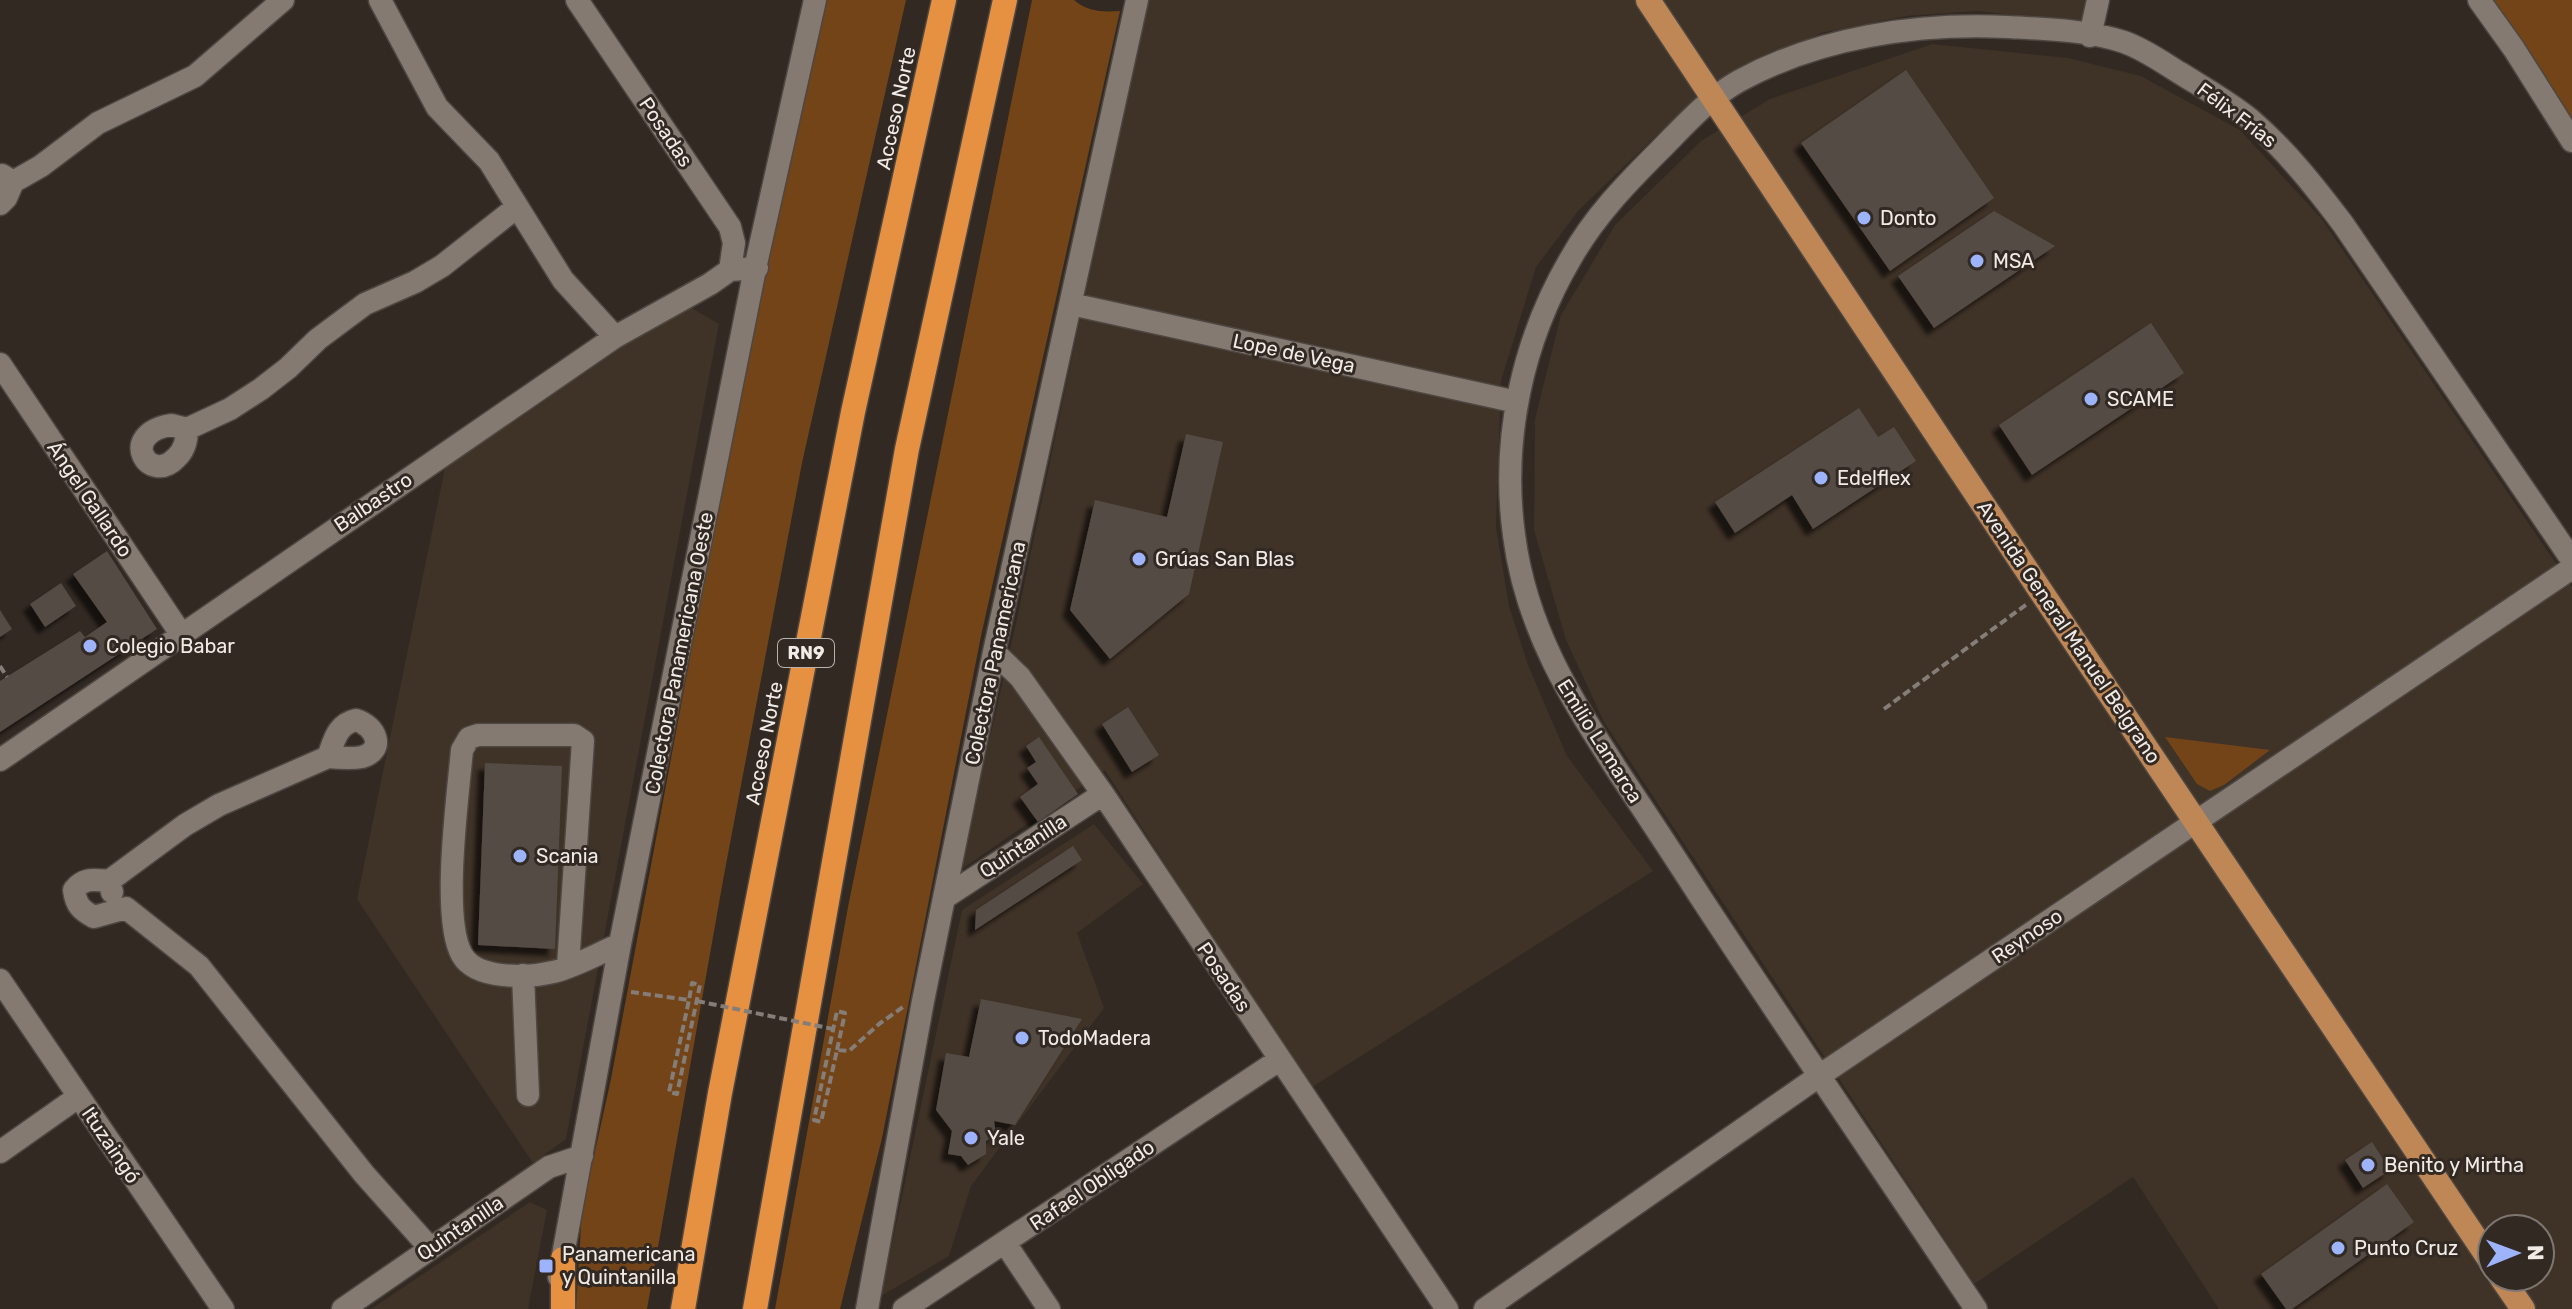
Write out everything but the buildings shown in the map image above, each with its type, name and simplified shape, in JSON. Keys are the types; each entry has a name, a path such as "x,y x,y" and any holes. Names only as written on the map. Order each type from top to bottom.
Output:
{"highway":[{"name":"Acceso Norte","path":"683,1309 720,1093 853,412 944,0"},
{"path":"755,1309 907,449 1005,0"},
{"path":"563,1259 563,1309"}],"main road":[{"name":"Avenida General Manuel Belgrano","path":"1648,0 2476,1239"}],"street":[{"path":"0,204 6,198 6,178 41,166 98,123 195,76 283,0"},
{"path":"380,0 437,107 489,161 563,280 615,337"},
{"name":"Posadas","path":"577,0 730,227 734,243 730,270"},
{"name":"Colectora Panamericana Oeste","path":"553,1309 620,944 757,268 815,0"},
{"name":"Colectora Panamericana","path":"867,1309 923,1001 994,652 1137,0"},
{"path":"2090,36 2098,0"},
{"path":"2479,0 2572,141"},
{"name":"Félix Frías","path":"1713,97 1758,71 1837,44 1879,33 1927,27 2036,29 2125,43 2143,51 2226,102 2281,149 2343,224 2572,560"},
{"name":"Emilio Lamarca","path":"1713,97 1609,203 1570,259 1525,364 1517,402 1509,496 1514,540 1526,592 1554,667 1570,698 1976,1309"},
{"path":"187,429 230,409 261,389 318,339 365,304 442,266 517,207"},
{"name":"Balbastro","path":"0,760 615,337 730,270 757,268"},
{"name":"Lope de Vega","path":"1071,304 1517,402"},
{"name":"Ángel Gallardo","path":"2,371 181,634"},
{"name":"Reynoso","path":"1485,1309 1819,1076 2572,568"},
{"name":"Posadas","path":"994,652 1020,677 1103,794 1447,1309"},
{"path":"568,966 583,741 574,735 478,735 469,738 462,750 451,897 454,934 461,955 483,973 523,975 553,972 568,966 620,944"},
{"path":"126,908 94,917 82,911 75,901 74,890 80,882 87,880 109,881 185,825 219,805 328,757"},
{"name":"Quintanilla","path":"944,898 1103,794"},
{"path":"109,881 115,899 199,966 364,1174 430,1248"},
{"path":"523,975 528,1095"},
{"name":"Ituzaingó","path":"0,980 223,1309"},
{"name":"Rafael Obligado","path":"904,1309 1279,1060"},
{"path":"0,1152 78,1097"},
{"name":"Quintanilla","path":"343,1309 549,1167 582,1156"},
{"path":"1005,1243 1049,1309"}],"path":[{"path":"1884,709 2042,593"},
{"path":"0,666 7,677"},
{"path":"692,983 700,985 677,1094 669,1092 689,1000 692,983"},
{"path":"611,990 689,1000"},
{"path":"697,1001 833,1029"},
{"path":"837,1050 849,1051 899,1008 923,1001"},
{"path":"837,1011 845,1013 837,1050 821,1122 814,1120 837,1011"}],"shaded area":[{"path":"821,0 906,0 802,463 724,875 647,1309 576,1309 582,1210 611,1079 776,198"},
{"path":"1032,0 1074,0 1096,10 1120,11 981,636 882,1138 840,1309 775,1309 848,907"},
{"path":"1149,0 2087,0 2082,23 1977,11 1906,16 1821,33 1738,72 1692,101 1579,210 1536,267 1501,381 1496,527 1509,606 1528,665 1567,756 1653,871 1309,1089 1105,770 959,871 1015,628"},
{"path":"2479,0 2572,0 2572,141"},
{"path":"1932,44 2068,58 2141,76 2240,130 2321,218 2572,587 2572,1309 2219,1309 2133,1177 1974,1284 1604,722 1566,640 1534,530 1535,419 1561,315 1615,225 1701,141 1770,99"},
{"path":"692,308 719,324 566,1139 533,1163 357,899 447,458 671,312"},
{"path":"2165,737 2270,750 2224,785 2210,791 2197,784"},
{"path":"1094,824 1143,884 1077,933 1104,1008 971,1186 949,1256 881,1296 962,910"},
{"path":"530,1202 547,1210 528,1309 371,1309"}],"place":[{"name":"Donto","path":"1864,218"},
{"name":"MSA","path":"1977,261"},
{"name":"SCAME","path":"2091,399"},
{"name":"Edelflex","path":"1821,478"},
{"name":"Grúas San Blas","path":"1139,559"},
{"name":"Colegio Babar","path":"90,646"},
{"name":"Scania","path":"520,856"},
{"name":"TodoMadera","path":"1022,1038"},
{"name":"Yale","path":"971,1138"},
{"name":"Benito y Mirtha","path":"2368,1165"},
{"name":"Punto Cruz","path":"2338,1248"},
{"name":"Panamericana y Quintanilla","path":"546,1266"}]}
